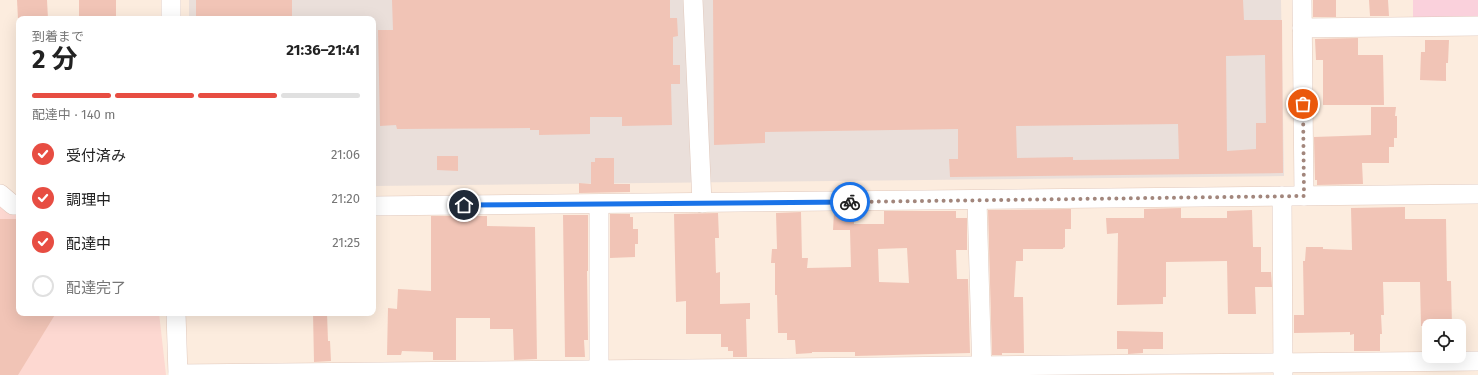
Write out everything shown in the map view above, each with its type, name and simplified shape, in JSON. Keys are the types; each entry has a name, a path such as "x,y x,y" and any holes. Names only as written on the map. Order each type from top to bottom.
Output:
{"street":[{"path":"171,0 171,16"},
{"path":"693,0 702,203"},
{"path":"1302,0 1304,196"},
{"path":"1302,28 1478,26"},
{"path":"0,194 13,205 16,205"},
{"path":"376,206 1478,194"},
{"path":"1282,196 1283,369"},
{"path":"977,200 982,370"},
{"path":"599,204 599,372"},
{"path":"176,316 178,374 1283,369 1478,361"}],"shaded area":[{"path":"189,0 1281,0 1284,176 376,186 376,16 189,16"},
{"path":"1413,0 1478,0 1478,19 1413,18"},
{"path":"0,194 16,204 16,316 159,316 166,375 0,375"}],"building":[{"path":"17,0 47,0 48,16 18,16"},
{"path":"79,0 116,0 116,16 79,16"},
{"path":"196,0 292,0 292,16 196,16"},
{"path":"392,0 670,0 670,18 677,18 678,36 673,37 673,65 680,65 680,84 671,84 672,125 622,126 622,117 590,117 590,134 539,135 539,130 530,130 530,128 397,129 396,125 380,126 378,30 393,30"},
{"path":"713,0 1243,0 1244,20 1282,20 1283,173 950,177 949,159 958,159 958,129 765,132 765,143 714,145","holes":["1265,55 1266,123 1256,123 1256,149 1227,151 1226,56","1178,124 1179,159 1073,160 1073,157 1017,158 1016,126"]},
{"path":"1313,0 1336,0 1336,17 1313,17"},
{"path":"1369,0 1388,0 1389,16 1370,16"},
{"path":"1358,38 1358,55 1383,55 1384,105 1323,105 1323,60 1316,60 1315,39"},
{"path":"1425,40 1449,40 1448,63 1446,63 1446,81 1420,80 1421,52 1425,52"},
{"path":"1371,107 1396,107 1395,116 1397,116 1397,138 1394,138 1394,147 1389,147 1389,163 1362,163 1363,184 1317,185 1317,180 1315,180 1314,137 1371,135"},
{"path":"437,156 458,156 458,171 437,170"},
{"path":"595,158 614,158 614,184 630,184 630,192 579,193 579,183 591,184 591,162 595,162"},
{"path":"1405,207 1405,219 1446,219 1447,281 1451,281 1452,319 1422,319 1421,326 1420,282 1383,282 1384,315 1381,315 1382,334 1380,334 1380,351 1354,351 1354,334 1350,335 1350,332 1294,333 1294,315 1304,315 1303,261 1305,261 1306,247 1352,250 1351,208"},
{"path":"1181,208 1181,218 1227,218 1227,211 1252,210 1253,247 1261,247 1261,272 1271,272 1272,287 1255,287 1256,314 1228,314 1227,261 1166,262 1166,297 1163,297 1163,304 1117,305 1118,233 1107,234 1106,218 1144,218 1144,209"},
{"path":"1071,209 1071,229 1065,229 1065,247 1063,249 1023,249 1023,261 1016,261 1014,297 1023,297 1024,353 1002,353 1002,355 992,355 988,210"},
{"path":"884,211 956,211 956,218 967,218 967,250 956,250 957,279 968,279 970,353 855,356 855,352 812,352 796,354 795,340 787,340 787,333 778,333 777,295 775,295 775,263 771,263 772,249 777,249 776,213 801,212 802,258 808,258 807,268 851,267 850,230 833,230 834,212 850,212 850,214 854,214 854,224 884,224","holes":["907,248 909,283 879,282 878,249"]},
{"path":"718,213 719,238 715,238 716,273 720,272 720,304 750,303 750,319 746,319 747,357 733,357 733,351 728,351 728,347 721,347 721,334 686,334 686,301 676,302 674,214"},
{"path":"610,214 630,214 630,217 633,217 633,229 638,229 638,244 635,244 635,257 610,258"},
{"path":"563,215 588,215 588,340 584,340 585,357 565,357"},
{"path":"431,216 487,216 487,226 535,227 537,359 514,360 513,329 490,329 490,318 456,318 456,360 433,360 433,352 402,351 401,355 387,355 388,308 397,309 398,289 431,291"},
{"path":"0,219 16,219 16,316 54,316 18,375 0,375"},
{"path":"313,316 327,316 328,341 330,341 331,361 314,362"},
{"path":"1117,331 1163,332 1163,349 1143,349 1143,353 1128,354 1128,349 1117,349"}],"way so far":[{"path":"850,202 1304,196 1303,104"}],"route":[{"path":"464,205 850,202"}]}
